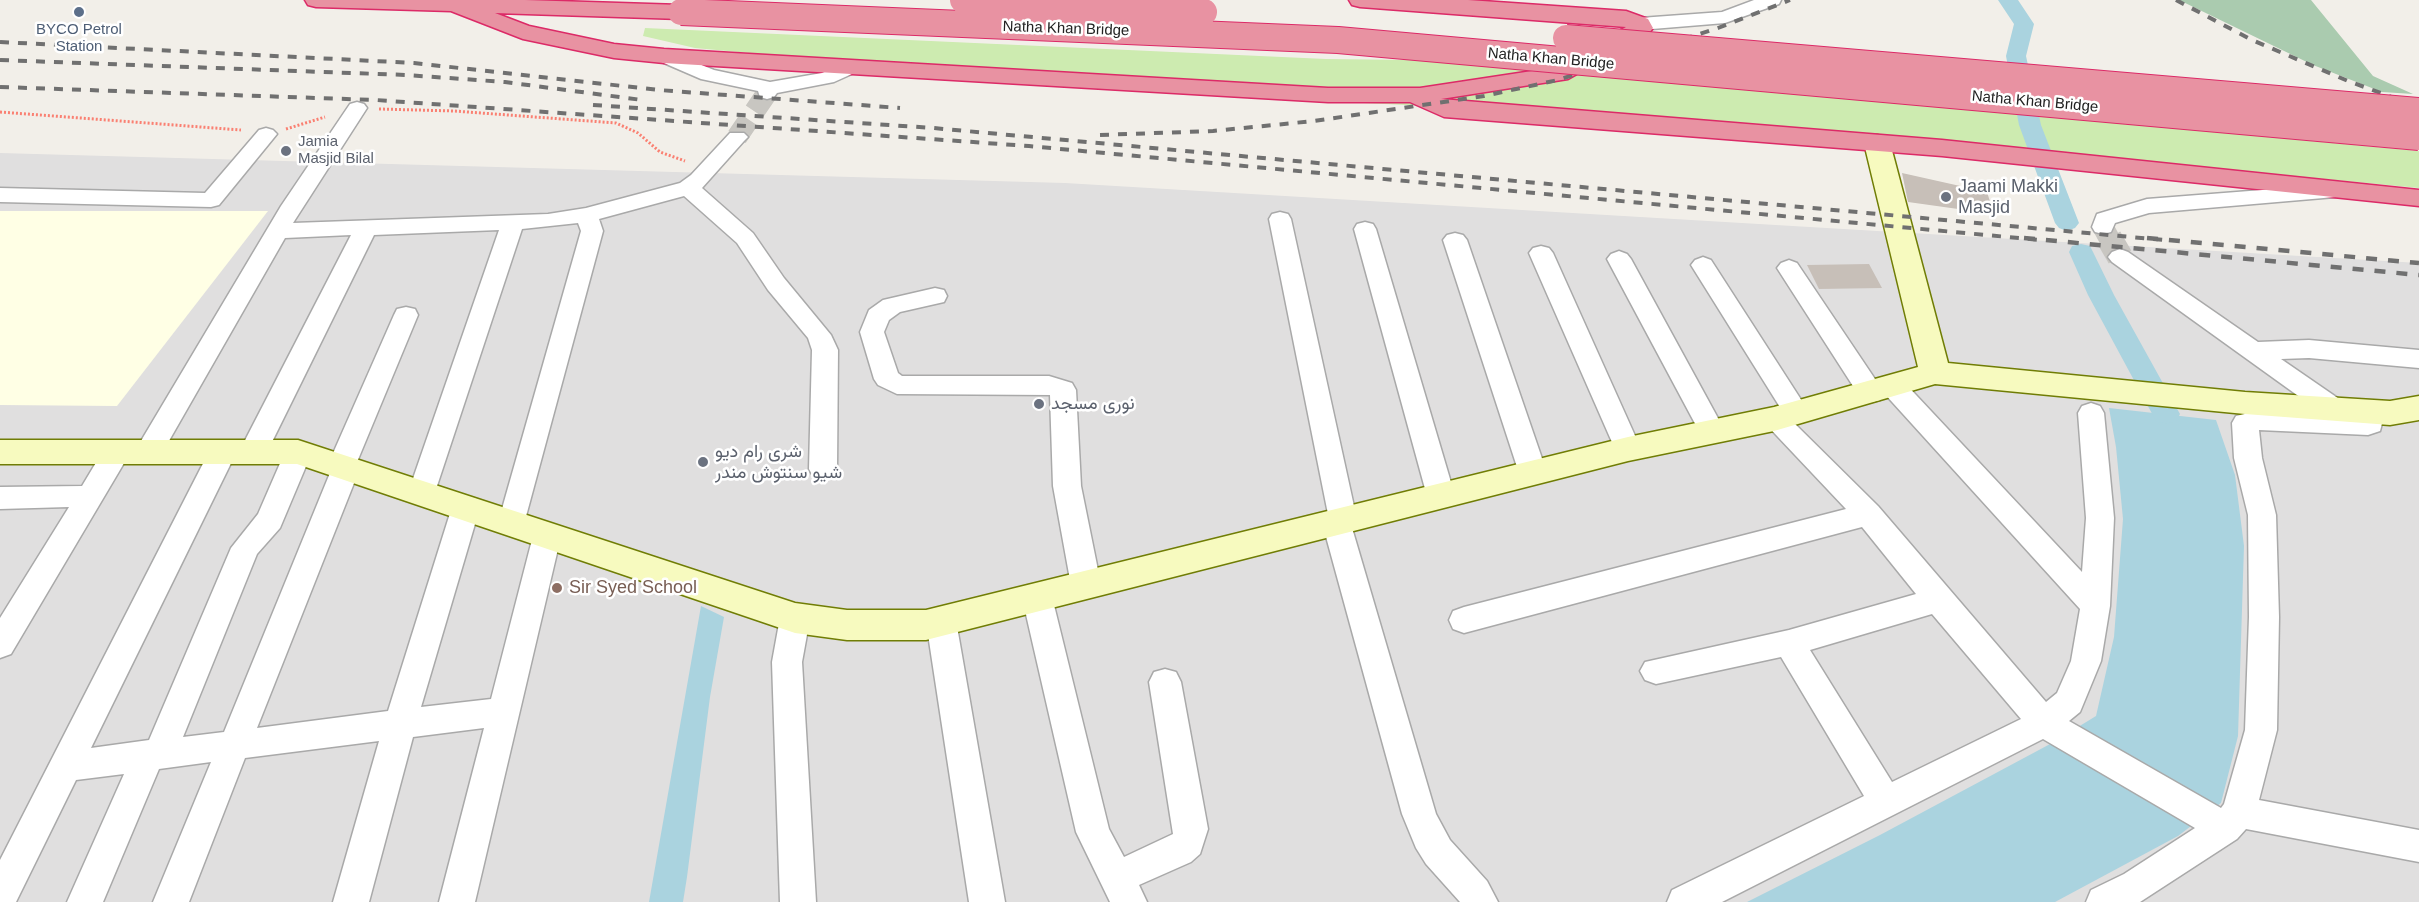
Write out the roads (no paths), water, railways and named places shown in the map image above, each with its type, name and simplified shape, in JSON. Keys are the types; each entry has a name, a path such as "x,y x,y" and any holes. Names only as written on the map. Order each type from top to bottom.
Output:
{"highway":[{"name":"Natha Khan Bridge","path":"316,0 681,12 1338,40 2419,137"},
{"name":"Natha Khan Bridge","path":"963,0 1341,18 2419,111"},
{"path":"450,3 523,32 614,51 846,69 1328,96 1418,95 1559,74 1641,28 1640,24 1626,18 1564,12 1360,0"},
{"path":"614,51 644,11"},
{"path":"1418,95 1421,100 1444,109 1977,152 2419,198"}],"street":[{"path":"1640,24 1725,17 1772,0"},
{"path":"664,56 708,75 769,90 827,78 846,69"},
{"path":"148,453 277,231 357,108"},
{"path":"0,195 211,200 266,134"},
{"path":"277,231 513,223 549,221 586,215 688,188 699,180 737,137"},
{"path":"1876,143 1935,373"},
{"path":"688,188 745,238 776,284 819,335 825,350 823,469"},
{"path":"2103,227 2105,219 2147,206 2340,191"},
{"path":"512,523 592,231 586,215"},
{"path":"1280,219 1339,521 1419,814 1428,837 1438,852 1475,893 1480,902"},
{"path":"422,493 513,223"},
{"path":"0,897 67,766 116,663 366,228"},
{"path":"1365,229 1441,496"},
{"path":"1455,240 1533,473"},
{"path":"1541,253 1628,449"},
{"path":"2120,257 2333,408"},
{"path":"1619,259 1712,431"},
{"path":"1703,265 1785,415 1938,600 2045,723 2228,822 2419,846"},
{"path":"1789,268 1882,389 2095,606"},
{"path":"935,297 892,306 878,316 872,332 887,379 897,385 1049,385 1063,390 1067,486 1086,585"},
{"path":"171,902 406,315"},
{"path":"2252,351 2309,350 2419,359"},
{"path":"0,452 298,452 795,618 848,625 926,625 1628,449 1785,415 1935,373 2008,378 2245,403 2394,411 2419,426"},
{"path":"2104,902 2136,886 2228,822 2261,730 2264,617 2262,516 2248,459 2245,423 2262,420 2367,425 2394,411"},
{"path":"1685,902 2045,723 2069,702 2086,661 2095,606 2100,518 2091,413"},
{"path":"85,902 155,755 246,548 270,520 298,452"},
{"path":"0,645 116,453"},
{"path":"0,498 90,496"},
{"path":"351,902 400,724 466,507"},
{"path":"1464,620 1868,514"},
{"path":"457,902 547,536"},
{"path":"1037,597 1093,832 1123,890 1188,843 1191,830 1165,682"},
{"path":"1656,670 1790,643 1938,600"},
{"path":"795,618 787,662 798,902"},
{"path":"941,621 987,902"},
{"path":"1790,643 1887,803"},
{"path":"67,766 504,711"}],"water":[{"path":"2109,408 2216,420 2235,475 2244,546 2238,736 2221,803 2178,836 2055,902 1747,902 1880,835 2052,743 2096,716 2114,637 2123,519 2116,447"},
{"path":"701,606 724,617 710,697 683,902 649,902"}],"waterway":[{"path":"2008,0 2024,24 2016,56 2030,125 2067,223"},
{"path":"2081,252 2101,295 2166,414"}],"tunnel":[{"path":"737,137 767,93"},
{"path":"2103,227 2110,240"},
{"path":"2109,238 2120,257"}],"railway":[{"path":"1100,135 1213,131 1314,121 1484,96 1558,80 1718,28 1790,0"},
{"path":"2176,0 2252,40 2348,81 2419,107"},
{"path":"0,42 414,63 659,90 900,108"},
{"path":"0,60 406,75 505,82 642,100"},
{"path":"0,87 376,100 1029,146 2040,240"},
{"path":"593,105 933,128 2164,240"},
{"path":"2024,238 2419,275"},
{"path":"2147,238 2419,263"}],"place":[{"name":"BYCO Petrol Station","path":"79,12"},
{"name":"Jamia Masjid Bilal","path":"286,151"},
{"name":"Jaami Makki Masjid","path":"1946,197"},
{"name":"نوری مسجد","path":"1039,404"},
{"name":"شری رام دیو شیو سنتوش مندر","path":"703,462"},
{"name":"Sir Syed School","path":"557,588"}]}
